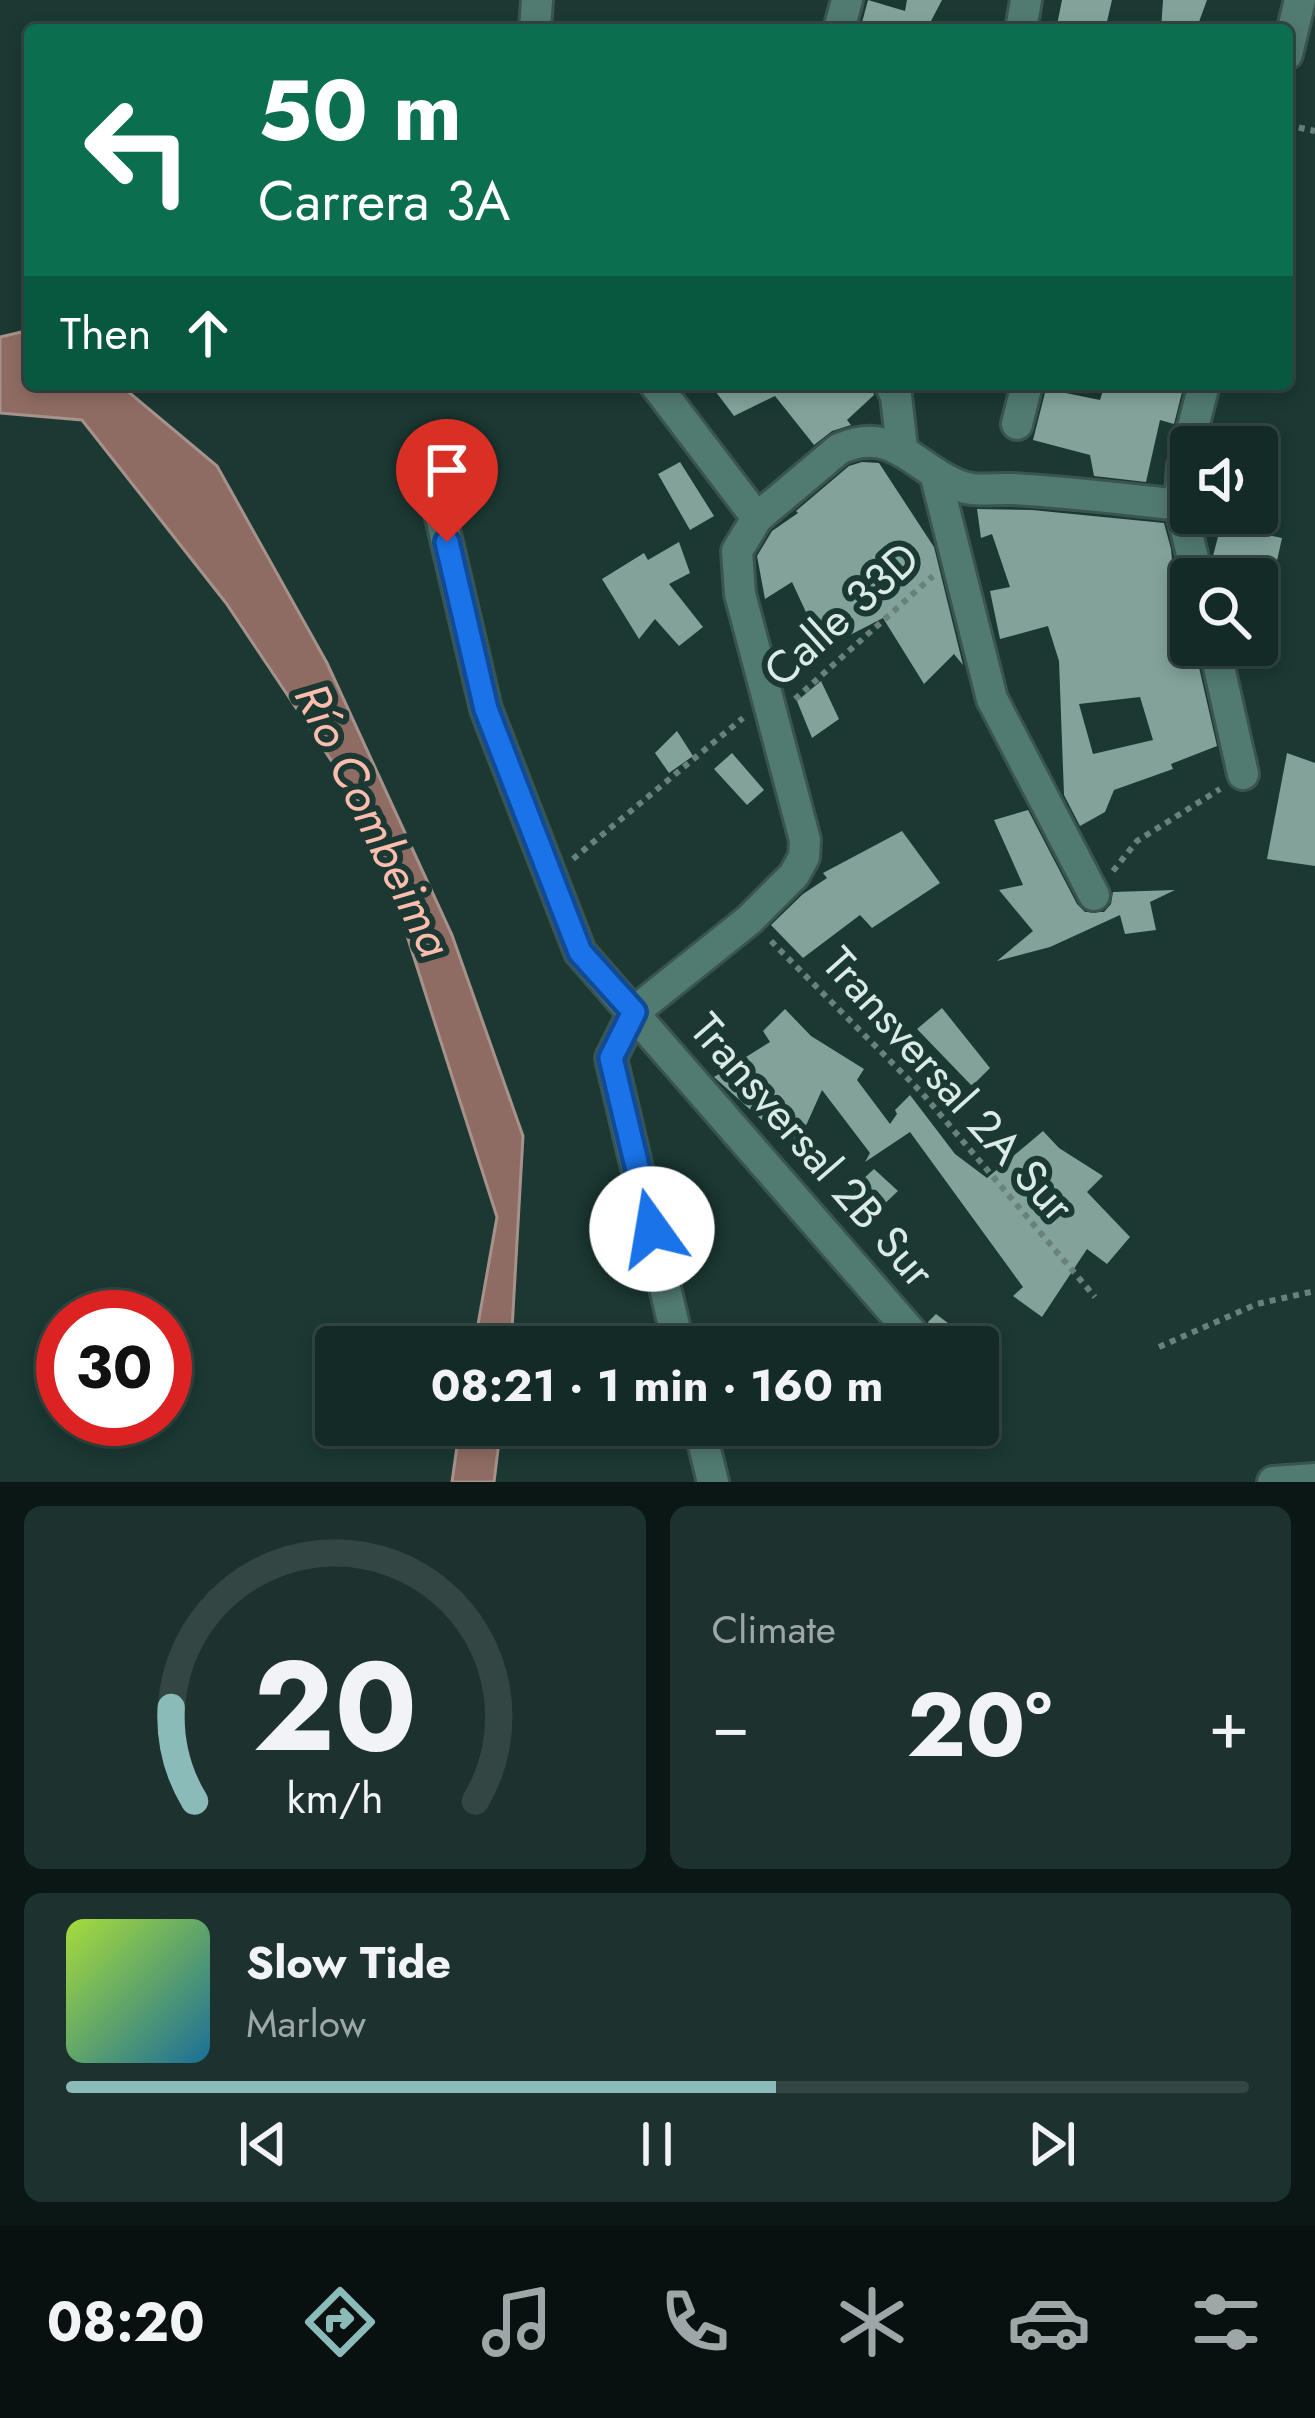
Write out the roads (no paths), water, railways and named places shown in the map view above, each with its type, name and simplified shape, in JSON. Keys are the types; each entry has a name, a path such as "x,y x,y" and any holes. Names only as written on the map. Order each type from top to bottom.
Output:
{"street":[{"path":"1293,30 1300,0"},
{"path":"659,390 752,525"},
{"path":"893,390 902,448"},
{"path":"1017,424 1026,390"},
{"path":"1193,426 1202,390"},
{"path":"675,1326 611,1058 634,1012 748,920 794,875 804,857 805,840 736,569 737,551 752,525 839,449 855,442 902,448 935,473 976,491 1007,489 1170,504"},
{"path":"935,473 992,698 1094,895"},
{"name":"Transversal 2B Sur","path":"437,500 486,709 580,952 906,1326"},
{"path":"1219,666 1244,774"},
{"path":"704,1446 713,1482"},
{"path":"1273,1482 1315,1479"}],"water":[{"name":"Río Combeima","path":"24,331 24,390 126,390 217,466 327,663 452,935 523,1136 512,1326 478,1326 497,1217 369,817 226,603 82,420 0,413 0,337"},
{"path":"457,1446 498,1446 494,1482 452,1482"}]}
